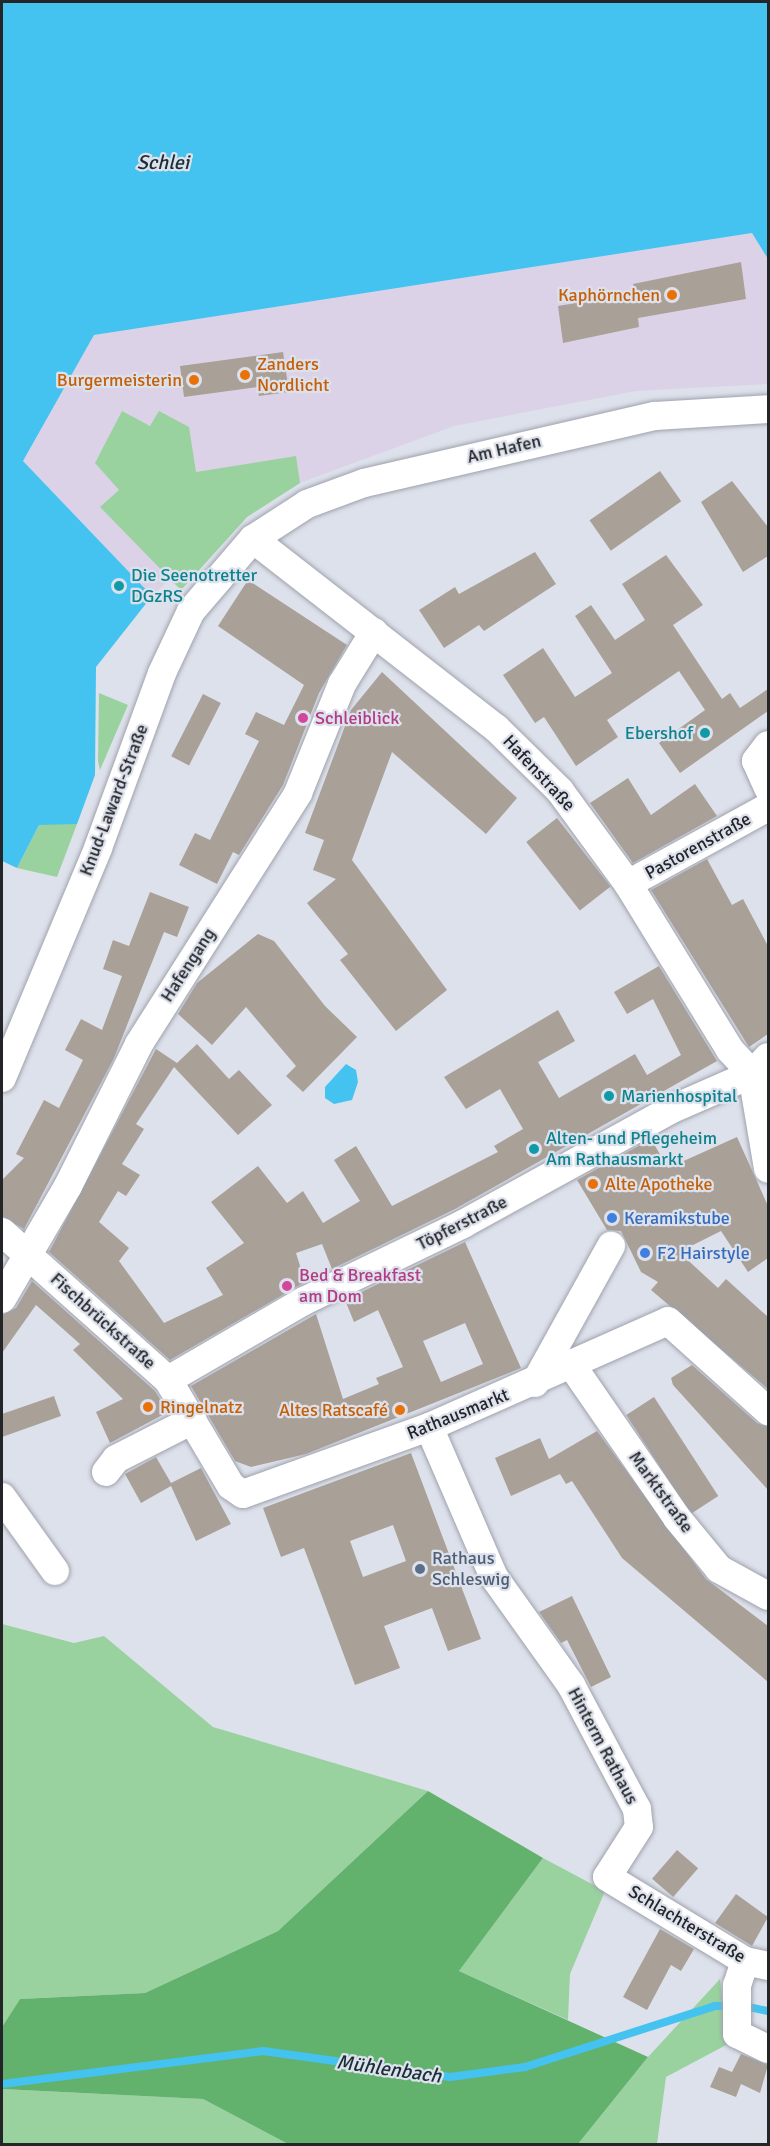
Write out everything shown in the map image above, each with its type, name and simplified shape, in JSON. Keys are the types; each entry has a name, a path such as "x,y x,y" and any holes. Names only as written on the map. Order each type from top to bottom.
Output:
{"street":[{"name":"Am Hafen","path":"253,539 307,504 364,483 655,416 768,409"},
{"name":"Hafenstraße","path":"253,539 375,632 512,744 560,791 628,884 730,1050 760,1066"},
{"name":"Knud-Laward-Straße","path":"2,1078 98,848 162,673 191,611 253,539"},
{"name":"Hafengang","path":"2,1299 68,1186 139,1044 298,793 342,684 375,632"},
{"path":"768,745 756,761 768,788"},
{"name":"Pastorenstraße","path":"628,884 768,807"},
{"path":"760,1066 768,1169"},
{"name":"Töpferstraße","path":"168,1380 304,1300 566,1168 670,1110 760,1066"},
{"name":"Fischbrückstraße","path":"2,1232 168,1380 231,1486 243,1494"},
{"path":"535,1383 611,1246"},
{"name":"Rathausmarkt","path":"243,1494 429,1427 573,1367 668,1321 768,1411"},
{"name":"Marktstraße","path":"573,1367 677,1518 719,1569 768,1596"},
{"path":"106,1472 116,1459 193,1420"},
{"name":"Hinterm Rathaus","path":"429,1427 494,1577 571,1685 637,1809 639,1827 607,1877"},
{"path":"2,1497 55,1571"},
{"name":"Schlachterstraße","path":"607,1877 750,1971"},
{"path":"750,1971 734,2020 747,2043 768,2049"}],"shaded area":[{"path":"752,233 768,259 768,384 636,391 454,426 300,483 247,517 181,590 169,580 152,596 23,461 94,335"}],"green space":[{"path":"122,411 150,426 159,411 189,427 196,472 296,456 300,483 247,517 181,590 100,507 119,490 95,463"},
{"path":"99,693 128,705 100,770 98,761"},
{"path":"63,821 77,824 57,877 17,868 39,825"},
{"path":"2,1624 74,1643 104,1636 213,1727 428,1791 278,1931 145,1993 20,1999 2,2027"},
{"path":"428,1791 543,1858 459,1971 648,2057 578,2144 288,2144 203,2099 2,2089 2,2027 20,1999 145,1993 278,1931"},
{"path":"543,1858 605,1891 570,1974 568,2020 459,1971"},
{"path":"720,1979 728,2044 666,2077 657,2144 578,2144 648,2057"},
{"path":"2,2089 203,2099 288,2144 2,2144"}],"water":[{"name":"Schlei","path":"2,2 768,2 768,259 752,233 94,335 23,461 152,596 96,667 95,775 77,824 39,825 17,868 2,861"},
{"path":"346,1064 356,1070 358,1082 352,1100 334,1104 325,1098 325,1087"}],"building":[{"path":"741,262 746,299 638,318 639,327 563,343 558,306 612,297 612,293 634,290 633,284"},
{"name":"Zanders Nordlicht","path":"283,352 289,392 259,396 257,387 184,397 180,366"},
{"path":"660,471 681,501 611,551 590,520"},
{"path":"732,481 768,527 768,556 743,572 701,502"},
{"path":"535,552 556,584 484,631 479,625 444,648 419,610 455,587 459,594"},
{"path":"666,555 703,605 673,625 722,699 730,693 740,708 768,689 768,711 680,773 659,743 705,710 679,671 607,720 618,737 576,766 544,717 535,723 503,675 543,648 575,697 612,673 575,616 591,605 615,640 645,620 622,584"},
{"path":"248,580 347,645 319,693 283,785 239,855 233,852 217,884 179,865 195,833 210,840 259,741 245,734 256,712 284,725 304,685 218,626"},
{"path":"382,672 517,798 486,834 392,752 352,860 447,990 396,1031 340,960 348,954 307,903 336,879 313,870 324,840 305,833 351,710"},
{"path":"203,694 221,703 189,765 171,756"},
{"path":"628,778 651,815 695,784 717,816 633,863 590,803"},
{"path":"557,818 611,887 580,911 526,842"},
{"path":"707,859 732,905 743,899 768,946 768,1034 749,1047 651,890"},
{"path":"150,892 189,907 177,937 164,932 114,1058 24,1229 2,1216 2,1180 24,1158 16,1154 44,1100 59,1108 83,1060 65,1050 81,1019 102,1030 122,976 103,969 113,940 129,946"},
{"path":"258,934 274,941 325,1006 357,1037 303,1092 286,1076 296,1066 246,1007 212,1045 178,1014 197,983"},
{"path":"659,966 717,1061 455,1209 332,1269 322,1244 296,1253 305,1282 170,1360 49,1252 156,1049 177,1063 197,1044 229,1079 239,1070 272,1105 238,1135 174,1067 136,1124 144,1129 122,1164 140,1175 126,1196 118,1191 99,1222 129,1248 119,1261 164,1323 223,1295 206,1268 244,1243 211,1202 258,1166 287,1203 303,1191 323,1223 360,1201 334,1160 356,1146 392,1206 498,1152 494,1146 523,1129 500,1089 466,1109 444,1077 558,1010 575,1041 538,1062 559,1098 635,1054 647,1075 681,1055 653,999 627,1014 614,992"},
{"path":"737,1137 768,1206 768,1258 748,1272 721,1231 679,1252 718,1288 726,1279 768,1317 768,1389 651,1290 658,1282 641,1272 621,1231 607,1230 577,1180 651,1139 668,1168"},
{"path":"465,1242 521,1368 306,1454 251,1467 235,1461 191,1386 316,1314 343,1399 379,1384 376,1378 403,1367 378,1310 354,1322 345,1300","holes":["465,1323 483,1364 441,1382 423,1341"]},
{"path":"32,1281 155,1391 168,1412 110,1443 96,1412 123,1399 73,1350 80,1344 36,1305 2,1353 2,1315 16,1308"},
{"path":"692,1365 757,1423 768,1427 768,1490 673,1385 671,1378"},
{"path":"54,1396 61,1416 2,1437 2,1414"},
{"path":"654,1397 718,1496 691,1514 626,1415"},
{"path":"597,1431 706,1579 768,1626 768,1682 622,1558 572,1481 566,1484 560,1474 511,1496 495,1458 540,1438 549,1459"},
{"name":"Rathaus Schleswig","path":"411,1453 481,1639 448,1651 432,1608 384,1626 400,1668 355,1685 304,1548 281,1557 263,1508","holes":["393,1525 406,1561 363,1577 350,1541"]},
{"path":"156,1457 171,1483 201,1468 231,1524 196,1541 171,1486 141,1503 125,1474"},
{"path":"572,1596 611,1677 591,1687 567,1640 561,1643 539,1612"},
{"path":"677,1850 698,1868 673,1897 652,1879"},
{"path":"736,1894 768,1917 752,1946 715,1923"},
{"path":"660,1929 694,1949 681,1971 671,1965 647,2010 623,1997"},
{"path":"741,2054 768,2065 760,2093 741,2084 736,2097 710,2087 719,2067 732,2072"}],"waterway":[{"name":"Mühlenbach","path":"2,2084 263,2051 450,2077 525,2067 715,2006 732,2006"},
{"name":"Mühlenbach","path":"744,2006 768,2011"}],"place":[{"name":"Kaphörnchen","path":"672,295"},
{"name":"Zanders Nordlicht","path":"245,375"},
{"name":"Burgermeisterin","path":"194,380"},
{"name":"Die Seenotretter DGzRS","path":"119,586"},
{"name":"Schleiblick","path":"303,718"},
{"name":"Ebershof","path":"705,733"},
{"name":"Marienhospital","path":"609,1096"},
{"name":"Alten- und Pflegeheim Am Rathausmarkt","path":"534,1149"},
{"name":"Alte Apotheke","path":"593,1184"},
{"name":"Keramikstube","path":"612,1218"},
{"name":"F2 Hairstyle","path":"645,1253"},
{"name":"Bed & Breakfast am Dom","path":"287,1286"},
{"name":"Ringelnatz","path":"148,1407"},
{"name":"Altes Ratscafé","path":"400,1410"},
{"name":"Rathaus Schleswig","path":"420,1569"}]}
